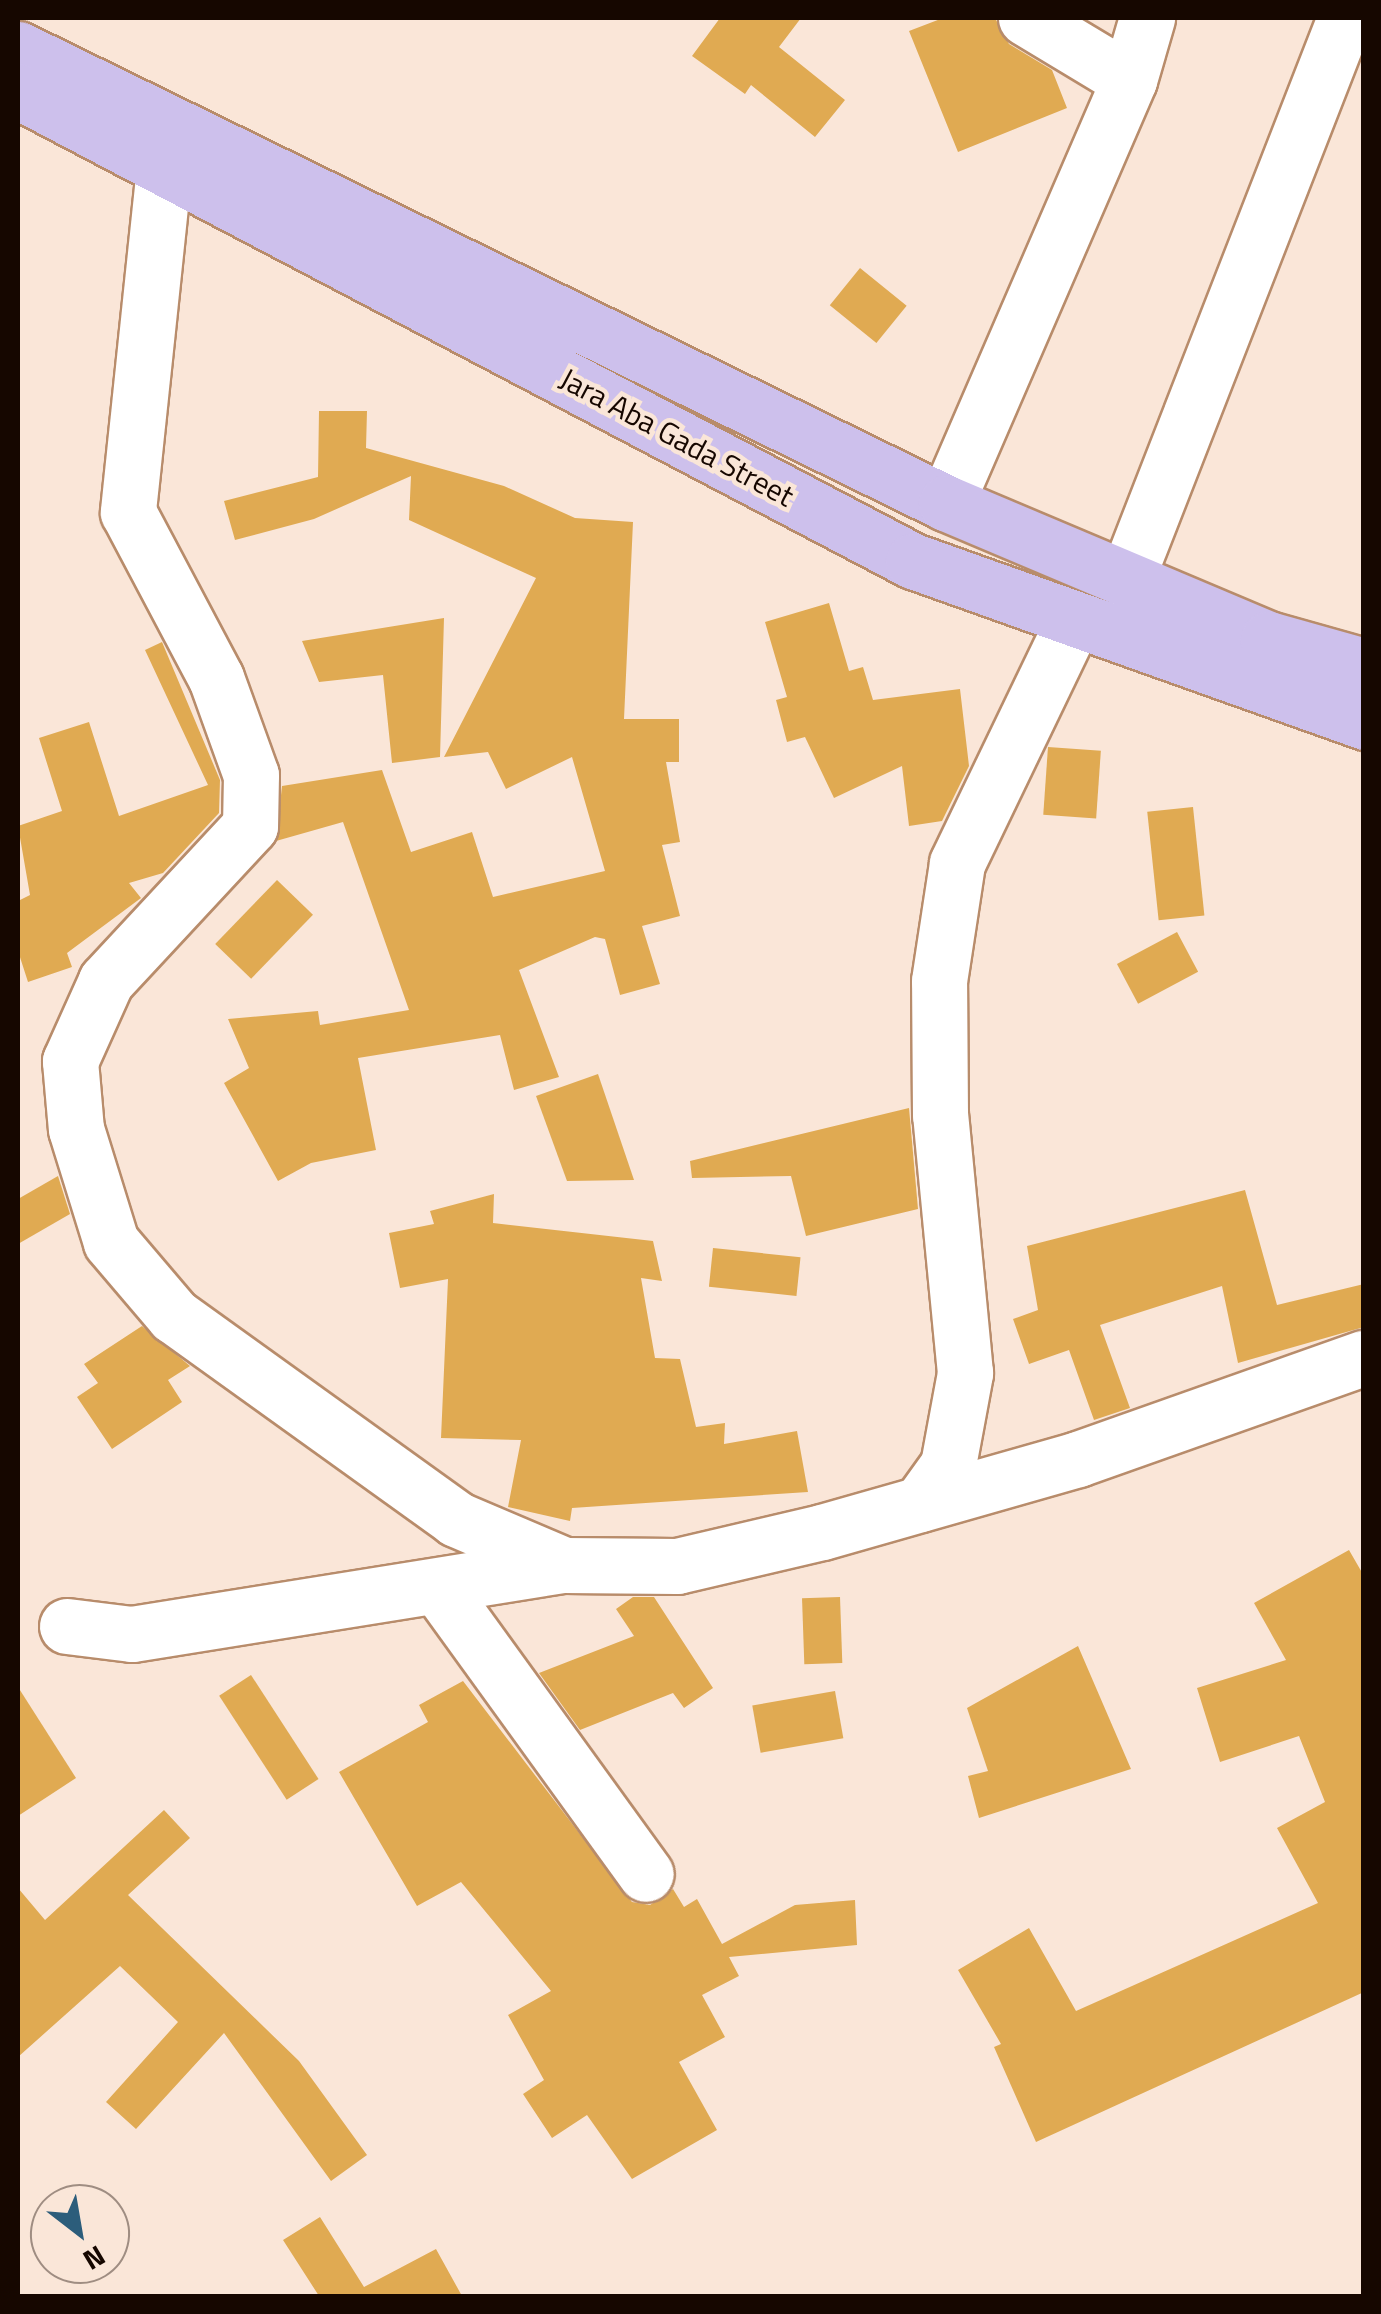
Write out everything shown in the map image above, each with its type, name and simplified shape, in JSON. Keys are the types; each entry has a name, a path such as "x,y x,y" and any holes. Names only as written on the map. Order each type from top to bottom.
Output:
{"main road":[{"name":"Jara Aba Gada Street","path":"18,49 946,503 1126,580 1364,666"},
{"name":"Jara Aba Gada Street","path":"18,92 914,562 1364,722"}],"street":[{"path":"1026,18 1129,80"},
{"path":"946,503 1129,80 1147,18"},
{"path":"1126,580 1343,83 1345,18"},
{"path":"164,168 128,512 216,678 251,775 250,826 106,981 70,1061 76,1129 111,1242 174,1316 456,1519 564,1565"},
{"path":"920,1504 948,1465 965,1372 940,1115 939,981 957,862 1074,620"},
{"path":"68,1626 132,1634 564,1565 677,1566 1078,1459 1364,1358"},
{"path":"438,1587 646,1874"}],"building":[{"path":"720,18 801,18 779,47 845,100 815,137 751,85 745,94 692,56"},
{"path":"943,18 995,18 1009,44 1052,70 1067,108 958,152 909,31"},
{"path":"860,268 907,306 876,343 830,305"},
{"path":"319,411 367,411 366,448 504,486 575,518 633,522 624,719 679,719 679,762 666,762 680,842 662,845 680,916 642,926 660,984 620,995 605,939 595,937 519,970 559,1077 514,1090 500,1035 358,1058 376,1150 311,1163 278,1181 224,1083 249,1068 228,1019 318,1011 320,1025 409,1010 343,822 276,841 282,786 382,770 411,852 472,832 493,897 605,871 572,757 506,789 488,752 444,757 536,578 409,520 411,476 314,519 235,540 224,501 318,477"},
{"path":"829,603 849,671 863,667 873,700 960,689 969,766 942,821 909,826 902,766 834,798 805,737 787,742 776,700 787,697 765,622"},
{"path":"444,618 440,757 392,763 383,675 319,682 302,641"},
{"path":"162,642 220,780 219,813 163,873 129,883 141,898 67,953 72,967 28,982 18,951 18,901 30,895 18,826 62,811 39,738 89,722 119,816 208,785 145,650"},
{"path":"1048,747 1101,751 1096,819 1043,815"},
{"path":"1193,807 1204,915 1159,920 1147,812"},
{"path":"277,880 313,915 251,979 215,944"},
{"path":"1177,932 1198,972 1138,1004 1117,964"},
{"path":"598,1074 634,1180 567,1181 536,1096"},
{"path":"909,1108 918,1209 806,1236 791,1176 692,1178 690,1161"},
{"path":"58,1176 70,1214 18,1244 18,1199"},
{"path":"1245,1190 1277,1305 1364,1284 1364,1327 1238,1363 1222,1286 1100,1325 1130,1408 1094,1420 1069,1350 1029,1364 1013,1319 1038,1310 1027,1246"},
{"path":"494,1194 493,1223 653,1241 662,1281 641,1278 655,1358 680,1359 696,1427 725,1423 724,1444 797,1431 808,1492 572,1508 570,1521 508,1507 521,1440 441,1438 448,1279 400,1288 389,1233 434,1224 430,1211"},
{"path":"713,1248 801,1257 796,1296 709,1287"},
{"path":"142,1326 190,1366 168,1380 182,1402 112,1449 77,1397 98,1383 84,1364"},
{"path":"1349,1550 1364,1576 1364,1992 1036,2142 994,2047 1001,2044 958,1970 1029,1928 1076,2011 1318,1903 1277,1828 1325,1802 1299,1736 1220,1762 1197,1688 1286,1660 1254,1603"},
{"path":"633,1597 654,1597 713,1688 684,1708 673,1693 580,1730 539,1673 634,1636 616,1609"},
{"path":"840,1597 842,1663 804,1664 802,1598"},
{"path":"1078,1646 1131,1769 979,1818 968,1776 988,1771 967,1708"},
{"path":"251,1675 319,1779 287,1800 219,1696"},
{"path":"463,1681 632,1902 650,1905 673,1889 684,1907 697,1899 722,1944 795,1905 855,1900 857,1945 729,1957 739,1976 702,1995 725,2037 679,2062 717,2130 632,2179 587,2115 552,2138 523,2094 544,2080 508,2015 551,1991 461,1882 417,1906 339,1772 428,1722 419,1705"},
{"path":"18,1687 76,1778 18,1816"},
{"path":"835,1691 843,1738 761,1753 752,1706"},
{"path":"164,1810 190,1838 128,1895 299,2061 367,2155 331,2181 224,2033 136,2129 106,2102 178,2022 120,1966 18,2057 18,1888 45,1920"},
{"path":"320,2217 364,2287 436,2249 462,2296 319,2296 283,2240"}]}
